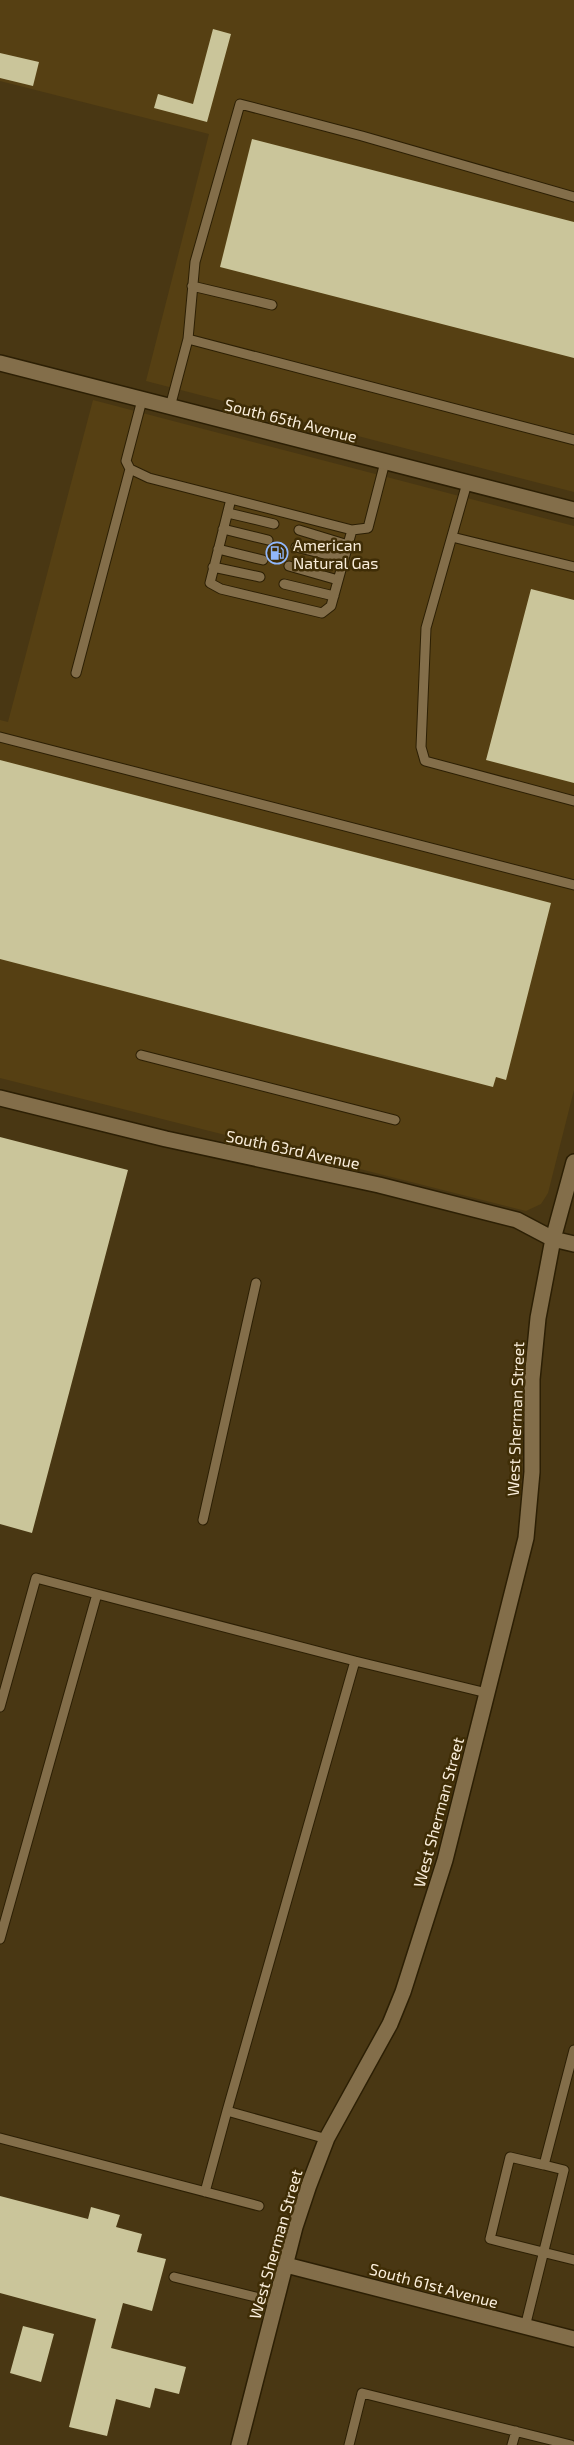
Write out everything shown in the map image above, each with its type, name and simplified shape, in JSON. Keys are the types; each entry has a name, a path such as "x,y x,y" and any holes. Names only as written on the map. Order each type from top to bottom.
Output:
{"street":[{"name":"South 65th Avenue","path":"0,363 574,510"},
{"name":"South 63rd Avenue","path":"0,1098 166,1138 379,1185 517,1220 553,1239 574,1244"},
{"name":"West Sherman Street","path":"239,2445 304,2201 327,2139 390,2024 403,1992 445,1860 526,1538 532,1472 532,1379 536,1336 553,1239 574,1162"},
{"name":"South 61st Avenue","path":"286,2265 574,2339"}],"lane":[{"path":"170,407 188,339 195,262 240,104 362,136 574,197"},
{"path":"192,286 272,305"},
{"path":"188,339 574,440"},
{"path":"142,400 126,461 130,469 149,478 352,530 368,528 385,462"},
{"path":"76,673 130,469"},
{"path":"467,483 426,628 421,747 425,761 574,801"},
{"path":"231,499 210,583 221,589 322,613 331,606 352,530"},
{"path":"228,513 274,524"},
{"path":"223,529 268,540"},
{"path":"299,530 348,545"},
{"path":"452,537 574,567"},
{"path":"296,546 344,559"},
{"path":"218,548 263,560"},
{"path":"289,566 338,580"},
{"path":"213,567 260,577"},
{"path":"284,584 334,596"},
{"path":"0,736 574,885"},
{"path":"141,1055 395,1120"},
{"path":"203,1520 256,1283"},
{"path":"0,1707 36,1578 486,1693"},
{"path":"0,1939 97,1594"},
{"path":"206,2192 226,2111 355,1660"},
{"path":"544,2165 574,2050"},
{"path":"226,2111 327,2139"},
{"path":"0,2138 259,2206"},
{"path":"525,2327 543,2252 564,2170 510,2157 490,2238 543,2252 574,2260"},
{"path":"174,2278 276,2302"},
{"path":"349,2445 362,2394 571,2445"},
{"path":"512,2445 516,2431"}],"shaded area":[{"path":"0,0 574,0 574,492 146,381 209,134 0,81"},
{"path":"93,400 574,526 574,1090 548,1193 541,1204 526,1211 0,1078 0,720 8,722"}],"building":[{"path":"213,29 231,34 207,122 154,108 158,94 193,104"},
{"path":"0,53 39,62 33,86 0,78"},
{"path":"252,139 574,222 574,358 220,267"},
{"path":"531,589 574,600 574,783 486,760"},
{"path":"0,760 551,903 506,1080 496,1077 493,1087 0,959"},
{"path":"0,1137 128,1170 32,1533 0,1524"},
{"path":"0,2196 88,2219 91,2207 120,2215 116,2227 142,2234 137,2252 166,2259 152,2311 123,2303 111,2348 186,2367 179,2394 155,2388 150,2408 116,2399 107,2436 69,2427 96,2319 0,2293"},
{"path":"23,2326 54,2334 41,2382 10,2373"}],"place":[{"name":"American Natural Gas","path":"277,553"}]}
